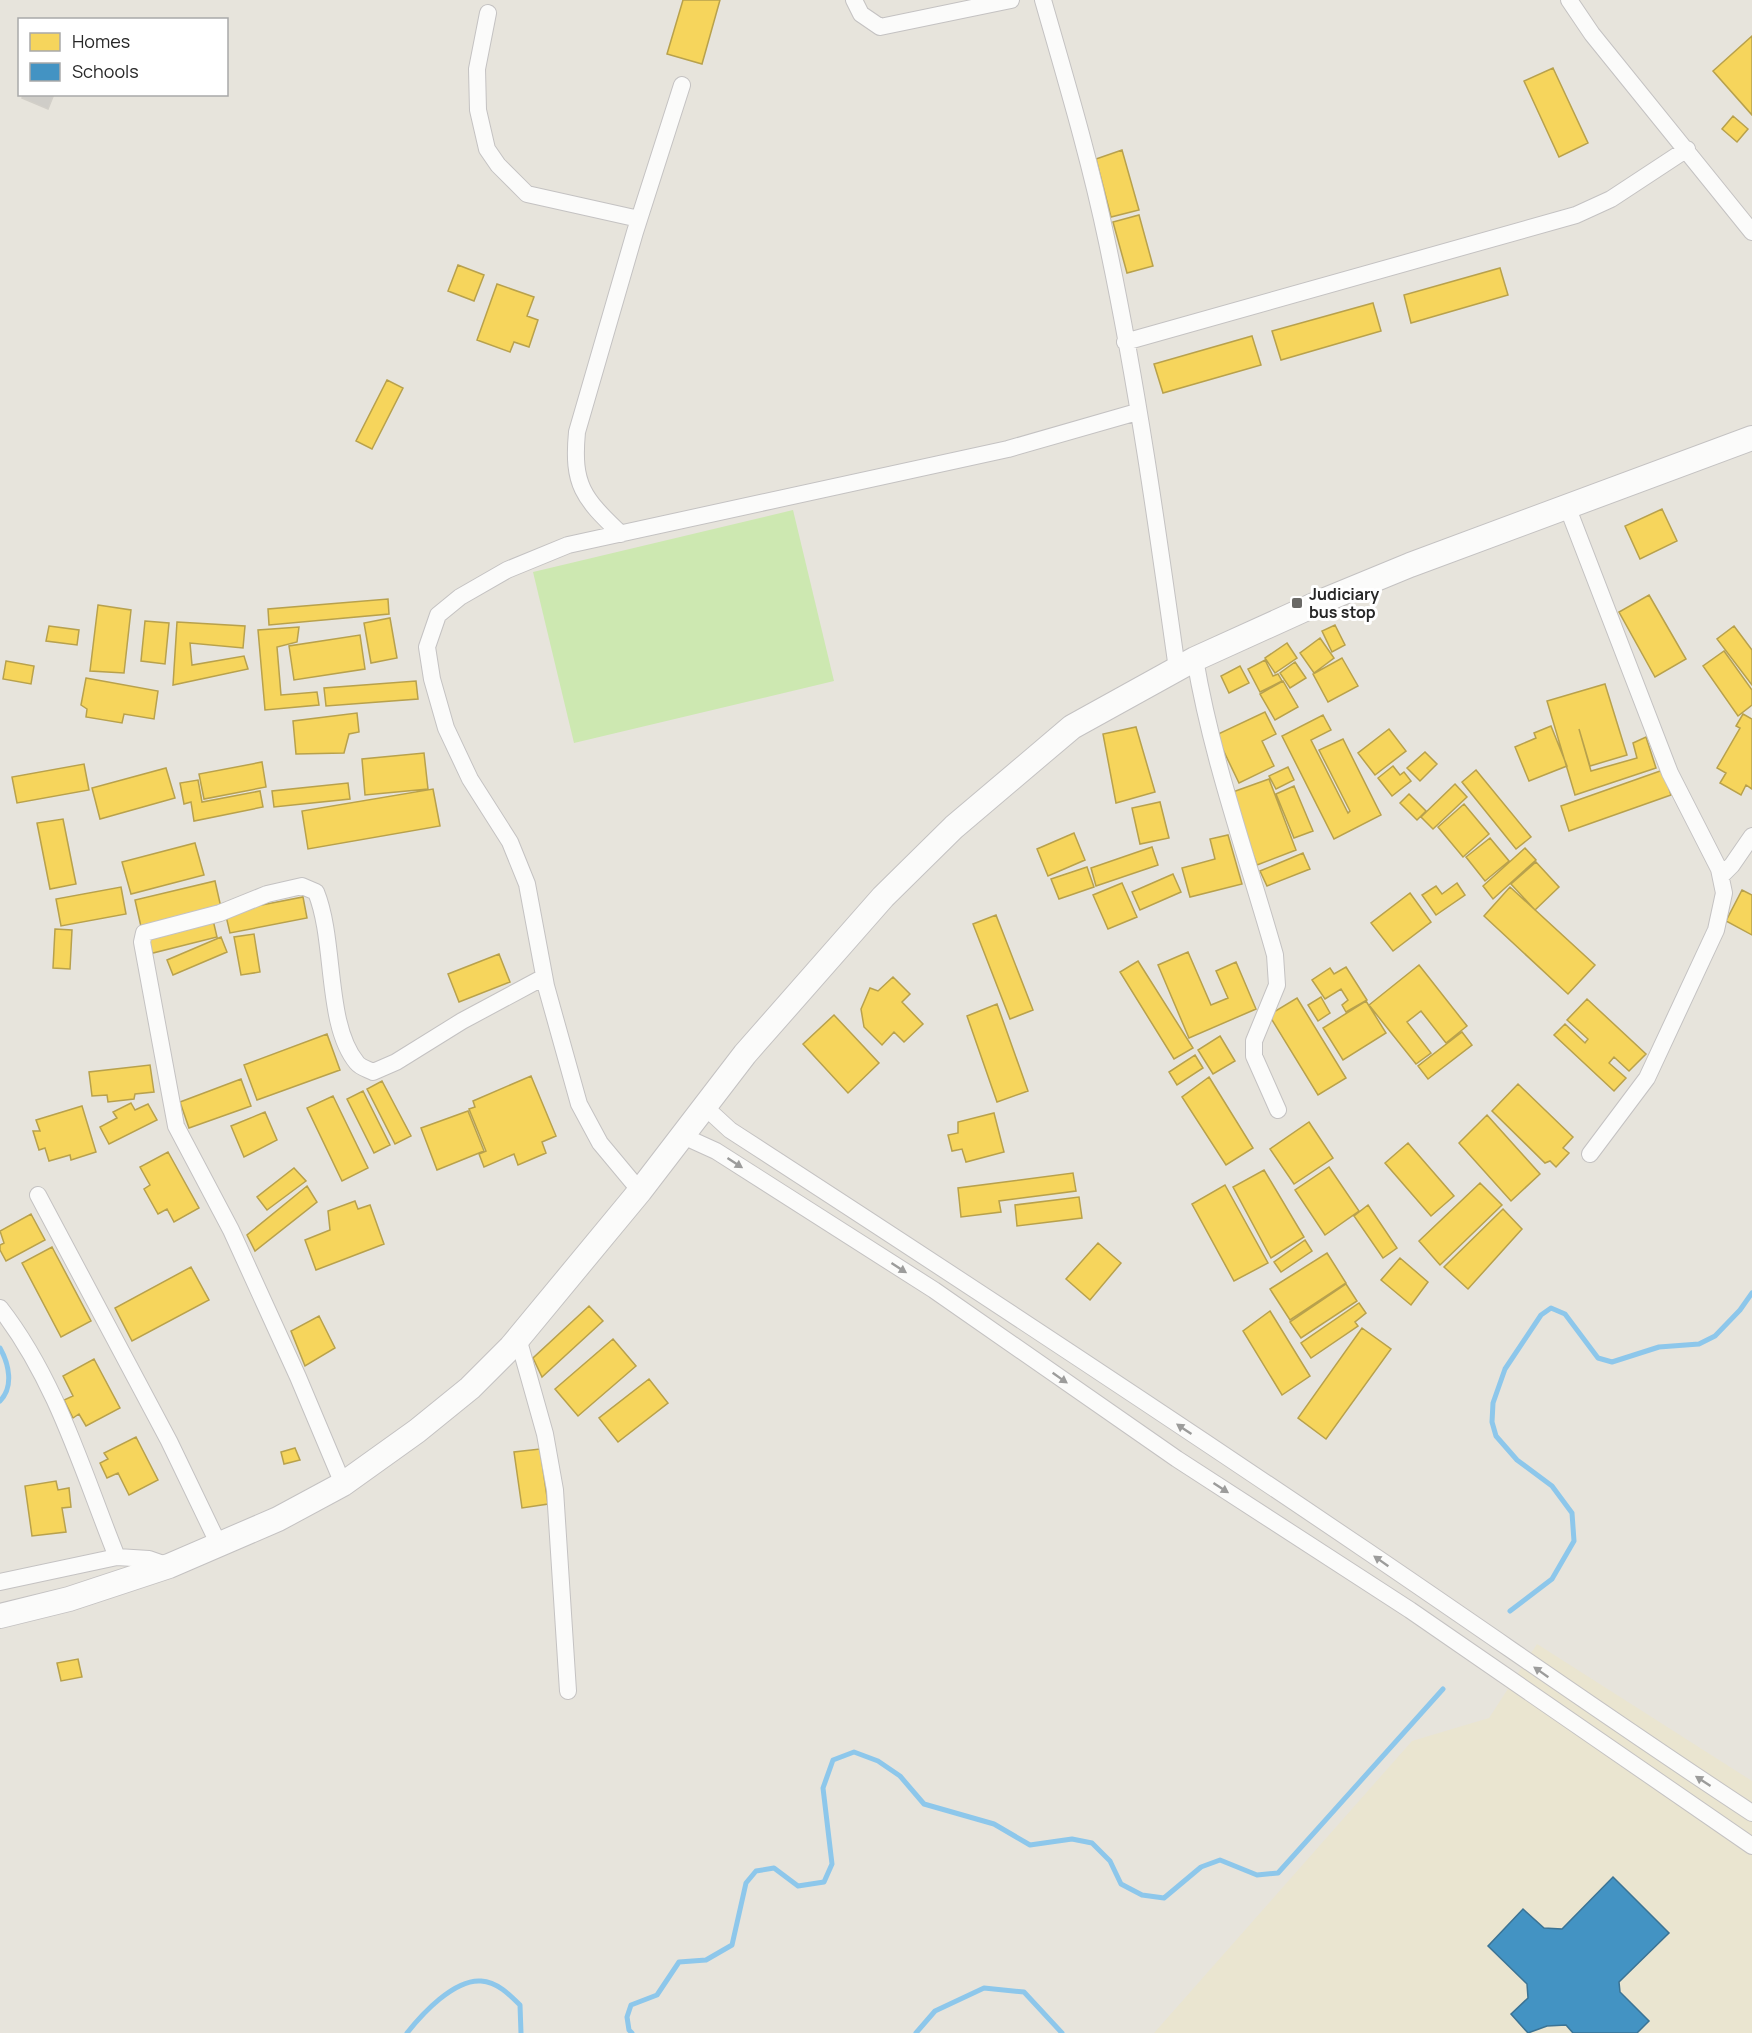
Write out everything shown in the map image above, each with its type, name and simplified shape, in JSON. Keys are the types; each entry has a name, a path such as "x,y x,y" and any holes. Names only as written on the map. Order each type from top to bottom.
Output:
{"main road":[{"path":"5,1614 69,1599 169,1566 278,1519 343,1484 417,1431 470,1388 518,1338 640,1191 745,1054 876,906 954,827 1072,727 1186,664 1410,565 1752,438"}],"street":[{"path":"854,0 861,14 880,27 1011,0"},
{"path":"1043,0 1087,158 1107,243 1158,534 1186,664 1205,716 1222,781 1275,955 1277,985 1254,1041 1254,1056 1278,1110"},
{"path":"1569,0 1592,34 1752,232"},
{"path":"488,13 477,69 478,110 487,149 498,165 527,194 639,219"},
{"path":"621,534 592,506 574,464 578,432 639,219 682,85"},
{"path":"1125,342 1576,215 1611,199 1687,149"},
{"path":"640,1191 600,1143 579,1104 544,977 526,884 510,842 470,779 446,728 432,680 427,646 438,615 459,597 507,570 568,545 1008,449 1137,412"},
{"path":"1567,506 1670,773 1721,876 1724,893 1716,930 1647,1078 1590,1154"},
{"path":"1721,876 1732,865 1752,836"},
{"path":"343,1484 231,1230 176,1126 142,942 144,933 220,914 267,894 302,886 316,891 327,927 338,1014 346,1045 358,1065 373,1072 396,1062 462,1022 544,977"},
{"path":"705,1107 730,1130 948,1271 1366,1550 1599,1713 1752,1814"},
{"path":"683,1136 716,1151 934,1290 1177,1460 1410,1610 1752,1846"},
{"path":"38,1195 169,1441 219,1545"},
{"path":"0,1308 20,1334 45,1377 117,1557"},
{"path":"518,1338 545,1434 555,1490 568,1691"},
{"path":"0,1582 117,1557 149,1559 169,1566"}],"shaded area":[{"path":"1537,1644 1752,1781 1752,2033 1154,2033 1412,1741 1489,1718"}],"green space":[{"path":"793,510 834,681 574,743 533,572"}],"building: Homes":[{"path":"683,0 720,0 702,64 667,54"},
{"path":"1752,36 1752,115 1713,71"},
{"path":"1553,68 1588,143 1559,157 1524,81"},
{"path":"1733,116 1748,129 1737,142 1722,129"},
{"path":"1122,150 1139,210 1111,217 1096,159"},
{"path":"1139,215 1153,266 1127,273 1113,222"},
{"path":"458,265 484,275 474,301 448,291"},
{"path":"1500,268 1508,295 1411,323 1404,295"},
{"path":"497,284 534,297 527,316 538,320 529,347 514,342 510,352 477,340"},
{"path":"1373,303 1381,331 1281,360 1272,331"},
{"path":"1252,336 1261,365 1163,393 1154,364"},
{"path":"387,380 403,388 372,449 356,441"},
{"path":"1662,509 1677,541 1640,559 1625,526"},
{"path":"1649,595 1686,659 1655,677 1619,612"},
{"path":"388,599 389,614 269,625 268,609"},
{"path":"98,605 131,610 124,673 90,671"},
{"path":"390,618 397,658 371,663 364,623"},
{"path":"145,621 169,623 165,664 141,661"},
{"path":"177,622 245,626 243,648 190,643 192,665 244,656 248,669 173,685"},
{"path":"1335,625 1345,645 1332,652 1322,631"},
{"path":"49,626 79,630 77,645 46,641"},
{"path":"1734,626 1752,650 1752,685 1717,639"},
{"path":"299,627 297,642 277,647 281,695 317,692 319,705 265,710 258,630"},
{"path":"360,635 365,669 294,680 289,646"},
{"path":"1320,638 1334,658 1314,673 1300,653"},
{"path":"1287,643 1297,658 1275,673 1265,658"},
{"path":"1724,651 1752,690 1752,705 1738,716 1703,666"},
{"path":"1342,658 1358,686 1328,702 1313,674"},
{"path":"1265,660 1273,676 1278,674 1282,681 1260,692 1248,669"},
{"path":"6,661 34,666 31,684 3,679"},
{"path":"1295,662 1306,678 1290,688 1280,673"},
{"path":"1240,666 1249,683 1229,693 1221,676"},
{"path":"86,678 158,691 154,719 124,714 122,723 86,717 87,709 81,705"},
{"path":"416,681 418,699 326,706 324,688"},
{"path":"1283,681 1298,707 1275,720 1260,694"},
{"path":"1605,684 1627,755 1590,766 1579,729 1591,771 1637,758 1633,743 1646,737 1656,768 1575,795 1547,701"},
{"path":"1265,712 1276,734 1262,741 1274,766 1239,783 1216,735"},
{"path":"357,713 359,732 349,734 344,753 296,754 293,721"},
{"path":"1743,714 1752,719 1752,789 1746,785 1741,795 1720,783 1726,773 1717,768 1740,728 1736,726"},
{"path":"1323,715 1331,730 1311,740 1348,813 1350,811 1319,750 1343,739 1381,815 1334,839 1282,736"},
{"path":"1551,726 1567,766 1529,781 1515,747 1536,738 1534,733"},
{"path":"1136,727 1155,792 1116,803 1103,734"},
{"path":"1389,729 1406,751 1375,775 1358,753"},
{"path":"1425,752 1437,764 1420,781 1407,768"},
{"path":"424,753 428,789 365,795 362,759"},
{"path":"262,762 266,787 204,799 199,774"},
{"path":"84,764 89,790 17,803 12,777"},
{"path":"1393,766 1400,775 1404,772 1411,781 1392,796 1378,778"},
{"path":"1288,767 1294,780 1276,789 1269,776"},
{"path":"166,768 175,798 100,819 92,788"},
{"path":"1476,770 1531,837 1516,849 1462,782"},
{"path":"1663,770 1671,795 1569,831 1561,806"},
{"path":"1269,779 1296,850 1257,865 1230,793"},
{"path":"198,780 202,802 260,791 263,807 194,821 191,802 184,804 180,783"},
{"path":"348,783 350,799 274,807 272,791"},
{"path":"1455,784 1467,797 1433,829 1421,817"},
{"path":"1294,786 1313,831 1294,838 1276,794"},
{"path":"433,789 440,826 308,849 302,811"},
{"path":"1409,794 1426,811 1417,820 1400,803"},
{"path":"1160,802 1169,838 1140,844 1132,808"},
{"path":"1464,804 1489,834 1463,857 1438,827"},
{"path":"63,819 76,884 50,889 37,823"},
{"path":"1074,833 1085,860 1048,876 1037,849"},
{"path":"1228,835 1242,884 1190,897 1182,868 1215,859 1210,839"},
{"path":"1490,838 1509,861 1485,881 1466,857"},
{"path":"195,843 204,875 131,894 122,862"},
{"path":"1152,847 1158,865 1096,886 1091,868"},
{"path":"1525,848 1536,860 1493,899 1483,886"},
{"path":"1303,853 1310,869 1267,886 1260,871"},
{"path":"1536,862 1559,887 1535,910 1511,884"},
{"path":"1087,867 1094,887 1059,899 1051,879"},
{"path":"1173,874 1181,892 1140,910 1132,892"},
{"path":"215,881 222,912 142,931 135,900"},
{"path":"1122,883 1137,917 1108,929 1093,895"},
{"path":"1457,883 1465,895 1436,915 1422,895 1436,886 1442,894"},
{"path":"121,887 126,914 61,926 56,899"},
{"path":"1510,887 1595,965 1568,994 1484,916"},
{"path":"1742,890 1752,895 1752,935 1726,921"},
{"path":"1410,893 1431,922 1393,951 1371,923"},
{"path":"303,897 307,918 230,933 225,912"},
{"path":"996,915 1033,1010 1010,1019 973,924"},
{"path":"213,920 217,937 149,954 144,936"},
{"path":"55,929 72,930 70,969 53,968"},
{"path":"254,934 260,972 241,975 234,937"},
{"path":"221,937 227,952 173,975 167,960"},
{"path":"1188,952 1211,1005 1228,998 1216,971 1236,962 1256,1009 1189,1038 1158,965"},
{"path":"499,954 510,982 459,1002 448,974"},
{"path":"1138,961 1193,1048 1174,1059 1120,972"},
{"path":"1419,965 1467,1026 1446,1043 1421,1011 1407,1022 1431,1053 1416,1064 1369,1005"},
{"path":"1346,967 1367,1000 1346,1012 1342,1005 1348,1000 1341,989 1325,999 1312,980 1330,968 1334,974"},
{"path":"893,977 910,994 902,1002 923,1024 904,1042 894,1032 882,1045 864,1027 861,1009 870,988 878,991"},
{"path":"1321,997 1330,1013 1318,1021 1308,1005"},
{"path":"1297,998 1346,1078 1318,1095 1269,1015"},
{"path":"1587,999 1646,1054 1629,1071 1614,1057 1609,1063 1626,1078 1614,1091 1554,1035 1565,1024 1585,1043 1588,1039 1567,1020"},
{"path":"1366,1001 1386,1033 1343,1060 1323,1028"},
{"path":"997,1004 1028,1091 997,1102 967,1016"},
{"path":"834,1015 879,1063 848,1093 803,1044"},
{"path":"1462,1032 1472,1045 1428,1079 1418,1066"},
{"path":"327,1034 340,1070 257,1100 244,1065"},
{"path":"1220,1036 1235,1061 1213,1074 1198,1050"},
{"path":"1195,1055 1203,1068 1177,1085 1169,1072"},
{"path":"150,1065 154,1092 135,1094 134,1099 108,1102 107,1095 92,1096 89,1072"},
{"path":"531,1076 556,1136 542,1142 546,1153 518,1165 514,1154 484,1167 479,1154 486,1151 469,1109 475,1107 473,1101"},
{"path":"1209,1077 1253,1148 1226,1165 1182,1097"},
{"path":"241,1079 251,1106 189,1128 180,1102"},
{"path":"382,1081 411,1136 395,1144 367,1089"},
{"path":"1518,1084 1573,1137 1563,1148 1569,1153 1556,1167 1550,1161 1545,1163 1492,1111"},
{"path":"363,1091 390,1145 374,1153 347,1099"},
{"path":"333,1096 368,1168 342,1181 307,1108"},
{"path":"131,1103 135,1110 148,1104 157,1120 109,1144 100,1127 117,1118 113,1112"},
{"path":"82,1106 96,1152 71,1160 70,1155 49,1161 45,1148 39,1150 33,1131 40,1131 36,1120"},
{"path":"468,1111 484,1151 437,1170 421,1128"},
{"path":"265,1112 277,1140 244,1157 231,1126"},
{"path":"994,1113 1004,1152 966,1162 962,1149 952,1151 948,1135 958,1133 958,1122"},
{"path":"1487,1115 1540,1174 1511,1201 1459,1143"},
{"path":"1309,1122 1333,1158 1294,1184 1270,1149"},
{"path":"1408,1143 1454,1196 1431,1216 1385,1163"},
{"path":"168,1152 199,1208 174,1222 167,1209 158,1214 144,1189 150,1185 140,1167"},
{"path":"1329,1167 1359,1211 1325,1235 1295,1190"},
{"path":"294,1168 306,1181 267,1210 257,1197"},
{"path":"1264,1170 1304,1237 1271,1258 1233,1187"},
{"path":"1073,1173 1076,1191 999,1201 1001,1212 961,1217 958,1188"},
{"path":"1480,1183 1502,1205 1440,1265 1419,1241"},
{"path":"1225,1185 1268,1263 1234,1281 1192,1204"},
{"path":"307,1186 317,1202 255,1251 247,1235"},
{"path":"1079,1197 1082,1218 1017,1226 1015,1205"},
{"path":"355,1201 358,1209 370,1205 384,1244 316,1270 305,1240 330,1230 328,1211"},
{"path":"1368,1205 1397,1248 1383,1258 1354,1216"},
{"path":"1503,1209 1522,1229 1468,1289 1444,1267"},
{"path":"31,1214 45,1240 6,1261 0,1250 0,1245 4,1243 0,1231"},
{"path":"1305,1240 1312,1251 1281,1272 1274,1262"},
{"path":"1098,1243 1121,1263 1090,1300 1066,1279"},
{"path":"52,1247 91,1321 61,1337 22,1263"},
{"path":"1327,1253 1346,1283 1290,1320 1270,1289"},
{"path":"1400,1258 1428,1282 1411,1305 1381,1280"},
{"path":"191,1267 209,1300 132,1341 115,1308"},
{"path":"1346,1284 1357,1301 1301,1338 1290,1322"},
{"path":"1359,1303 1366,1313 1355,1322 1358,1326 1311,1358 1301,1343"},
{"path":"589,1306 603,1321 542,1377 533,1358"},
{"path":"1270,1311 1310,1376 1282,1395 1243,1331"},
{"path":"319,1316 335,1348 305,1366 291,1331"},
{"path":"1362,1328 1391,1349 1326,1439 1298,1418"},
{"path":"613,1339 636,1366 578,1416 555,1389"},
{"path":"94,1359 120,1408 86,1426 79,1414 73,1418 64,1400 73,1396 63,1376"},
{"path":"649,1379 668,1403 618,1442 599,1418"},
{"path":"136,1437 158,1480 129,1495 118,1473 107,1478 100,1463 108,1459 104,1453"},
{"path":"295,1448 300,1460 284,1464 281,1452"},
{"path":"540,1449 548,1504 522,1508 514,1452"},
{"path":"56,1481 58,1490 69,1488 71,1507 62,1508 66,1532 32,1536 25,1486"},
{"path":"78,1659 82,1677 61,1681 57,1663"}],"building: Schools":[{"path":"1613,1877 1669,1933 1619,1982 1620,1992 1649,2021 1637,2033 1573,2033 1566,2025 1547,2026 1528,2033 1511,2014 1528,1998 1527,1984 1488,1946 1523,1909 1544,1928 1562,1929"}],"building: Other":[{"path":"22,96 53,96 48,109 22,98"}],"waterway":[{"path":"1510,1611 1552,1579 1574,1541 1572,1513 1552,1486 1517,1460 1496,1436 1492,1422 1493,1403 1505,1369 1541,1315 1551,1308 1565,1314 1598,1358 1612,1362 1659,1347 1699,1344 1715,1336 1740,1310 1752,1293"},
{"path":"0,1348 9,1375 7,1389 0,1401"},
{"path":"632,2033 629,2030 627,2017 631,2005 657,1995 679,1962 706,1960 732,1945 746,1883 756,1871 774,1868 798,1886 824,1882 832,1864 823,1788 833,1760 854,1752 878,1761 900,1776 924,1804 994,1824 1030,1845 1072,1839 1092,1843 1110,1861 1121,1884 1142,1895 1164,1898 1201,1867 1220,1860 1257,1875 1278,1873 1443,1689"},
{"path":"407,2033 440,1999 460,1986 481,1981 497,1986 520,2005 521,2033"},
{"path":"916,2033 935,2011 984,1988 1024,1992 1062,2033"}],"place":[{"name":"Judiciary bus stop","path":"1297,603"}]}
